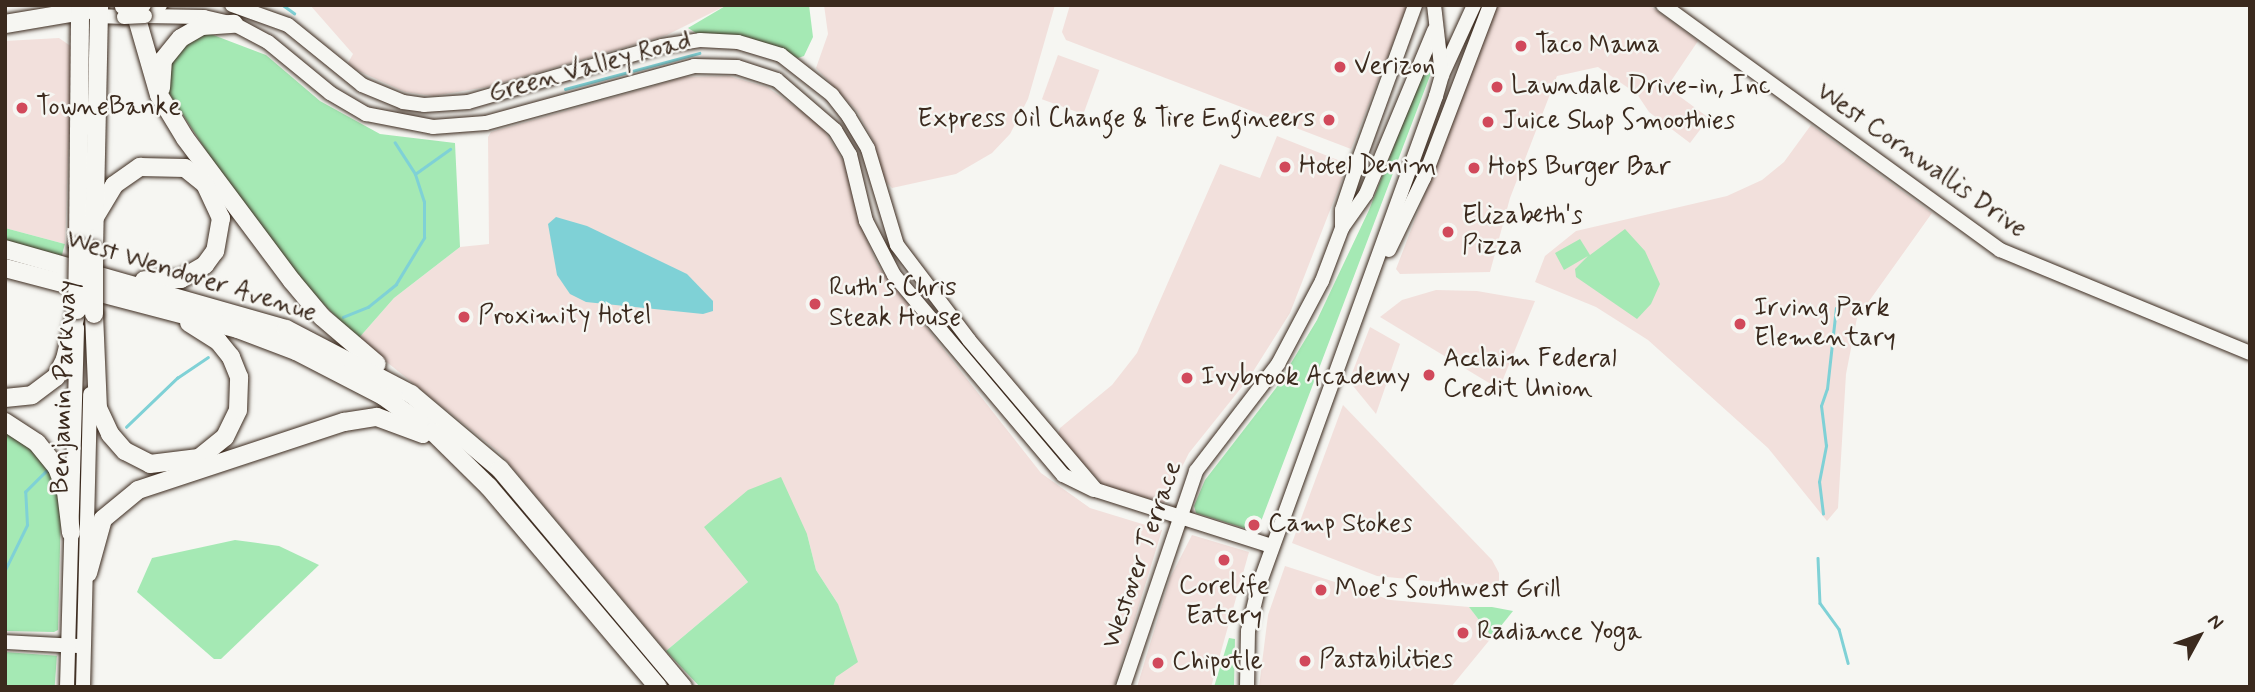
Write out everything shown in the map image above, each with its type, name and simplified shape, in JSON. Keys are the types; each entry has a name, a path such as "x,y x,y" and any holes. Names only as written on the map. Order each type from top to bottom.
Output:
{"highway":[{"name":"Green Valley Road","path":"5,24 80,9 99,10"},
{"name":"Benjamin Parkway","path":"80,9 86,312 93,339"},
{"name":"Benjamin Parkway","path":"86,248 95,216 99,10"},
{"path":"134,10 152,76 172,117 322,317 411,394"},
{"path":"172,117 160,78 167,53 181,38 202,26 234,24"},
{"path":"95,216 123,177 156,165 185,168 195,174 218,208 220,238 205,265 164,281 120,279"},
{"name":"West Wendover Avenue","path":"5,249 120,279 286,330 411,394 500,469 683,687"},
{"name":"West Wendover Avenue","path":"5,268 73,289 238,329 328,366 409,414 464,461 510,510 596,618 658,687"},
{"path":"5,282 73,289"},
{"path":"5,398 32,394 56,377 86,312"},
{"path":"93,339 98,408 110,434 125,452 150,464 190,462 218,445 233,425 239,377 218,341 167,312"},
{"path":"88,573 103,519 127,496 345,422 377,417 411,427 464,461"},
{"path":"5,422 37,443 57,468 71,533"},
{"path":"596,618 645,687"}],"main road":[{"name":"Green Valley Road","path":"134,10 160,5"},
{"name":"Green Valley Road","path":"232,5 288,25 362,85 393,99 424,105 468,102 662,46 701,40 738,42 781,55 832,95 849,117 868,149 897,244 969,340 1096,490"},
{"name":"Westover Terrace","path":"1342,228 1342,210 1415,5"},
{"path":"1389,250 1446,90 1434,31 1434,5"},
{"path":"1247,687 1251,615 1272,546 1369,287 1442,75 1474,5"},
{"path":"1369,287 1423,178 1490,5"},
{"name":"West Cornwallis Drive","path":"1662,5 2000,250 2250,353"},
{"name":"Green Valley Road","path":"99,10 134,10 234,24 268,42 355,109 395,121 433,127 486,123 694,66 737,67 777,80 835,130 845,147 874,245 900,283 1063,475 1076,485 1272,546"},
{"name":"Westover Terrace","path":"1123,687 1178,518 1207,453 1278,364 1302,323 1342,228 1366,194 1434,31"},
{"path":"1397,121 1411,66 1398,53"},
{"name":"Benjamin Parkway","path":"67,687 71,533 86,312"},
{"name":"Benjamin Parkway","path":"83,687 93,339"},
{"path":"5,642 85,646"}],"shaded area":[{"path":"310,5 727,5 667,35 487,87 433,96 405,92 354,69 348,63 353,54"},
{"path":"824,5 1055,5 1028,99 1010,134 992,153 956,174 892,188 884,180 873,140 857,111 816,68 828,34"},
{"path":"1070,5 1408,5 1351,149 1066,40 1062,32"},
{"path":"1497,5 1649,5 1698,41 1667,87 1709,118 1690,143 1649,112 1637,94 1598,67 1557,76 1510,198 1490,272 1400,274 1396,269"},
{"path":"59,38 72,47 65,244 5,228 5,41"},
{"path":"1058,55 1099,70 1083,114 1042,99"},
{"path":"729,76 767,87 820,124 844,162 859,222 878,266 1041,473 1090,508 1162,530 1114,687 833,687 838,604 816,570 807,534 705,527 748,582 666,651 500,453 358,339 394,298 460,247 489,244 488,137 491,132 685,77"},
{"name":"Irving Park Elementary","path":"1811,125 1932,213 1857,318 1846,374 1838,508 1827,521 1768,448 1648,340 1596,307 1535,282 1545,256 1576,231 1727,196 1762,180 1784,162"},
{"path":"1277,136 1348,164 1290,313 1249,378 1189,453 1164,503 1104,486 1058,435 1060,428 1112,385 1137,353 1220,164 1260,178"},
{"path":"1436,290 1477,291 1535,301 1499,389 1380,317 1402,300"},
{"path":"1370,327 1400,344 1376,414 1349,381"},
{"path":"1343,405 1492,560 1499,573 1499,588 1377,576 1292,543"},
{"path":"1192,535 1249,552 1211,687 1137,687 1170,578"},
{"path":"1285,566 1391,600 1469,607 1492,637 1451,687 1259,687 1268,615"}],"green space":[{"path":"727,5 809,5 813,37 804,56 798,58 748,37 696,33 688,28"},
{"path":"208,33 266,55 320,101 380,134 455,143 460,247 394,298 358,339 295,275 238,200 167,90 171,62 181,48"},
{"path":"1428,59 1431,73 1257,532 1196,513 1194,506 1205,480 1276,388 1317,320 1369,210"},
{"path":"5,228 65,244 62,256 5,240"},
{"path":"1625,229 1645,251 1660,284 1651,304 1637,319 1576,277 1575,269 1588,256 1564,270 1555,253 1580,239 1590,255"},
{"path":"5,428 32,446 53,470 61,506 58,630 54,632 5,631"},
{"path":"781,477 807,534 816,570 838,604 858,662 836,677 833,687 700,687 666,651 748,582 704,527 748,490"},
{"path":"235,540 279,546 319,565 221,659 214,659 137,592 152,558"},
{"path":"1469,607 1492,607 1513,611 1492,637"},
{"path":"1229,638 1235,639 1234,687 1214,687"},
{"path":"5,652 57,656 55,687 5,687"}],"water":[{"path":"556,217 587,226 687,274 713,301 713,311 703,314 586,302 570,294 557,275 548,224"}],"waterway":[{"path":"283,5 294,13"},
{"path":"565,89 699,53"},
{"path":"343,317 368,307 396,284 424,238 424,202 415,174 395,143"},
{"path":"415,174 450,149"},
{"path":"1823,514 1819,482 1826,446 1821,406 1827,389 1836,308"},
{"path":"126,427 177,378 208,357"},
{"path":"5,570 27,525 25,492 47,470"},
{"path":"1818,558 1820,603 1839,629 1848,663"}],"place":[{"name":"Taco Mama","path":"1521,46"},
{"name":"Verizon","path":"1340,67"},
{"name":"Lawndale Drive-in, Inc","path":"1497,87"},
{"name":"TowneBanke","path":"22,108"},
{"name":"Express Oil Change & Tire Engineers","path":"1329,120"},
{"name":"Juice Shop Smoothies","path":"1488,122"},
{"name":"Hotel Denim","path":"1285,167"},
{"name":"Hops Burger Bar","path":"1474,168"},
{"name":"Elizabeth's Pizza","path":"1448,232"},
{"name":"Ruth's Chris Steak House","path":"815,304"},
{"name":"Proximity Hotel","path":"464,317"},
{"name":"Irving Park Elementary","path":"1740,324"},
{"name":"Acclaim Federal Credit Union","path":"1429,375"},
{"name":"Ivybrook Academy","path":"1187,378"},
{"name":"Camp Stokes","path":"1254,525"},
{"name":"Corelife Eatery","path":"1224,560"},
{"name":"Moe's Southwest Grill","path":"1321,590"},
{"name":"Radiance Yoga","path":"1463,633"},
{"name":"Pastabilities","path":"1305,661"},
{"name":"Chipotle","path":"1158,663"}]}
